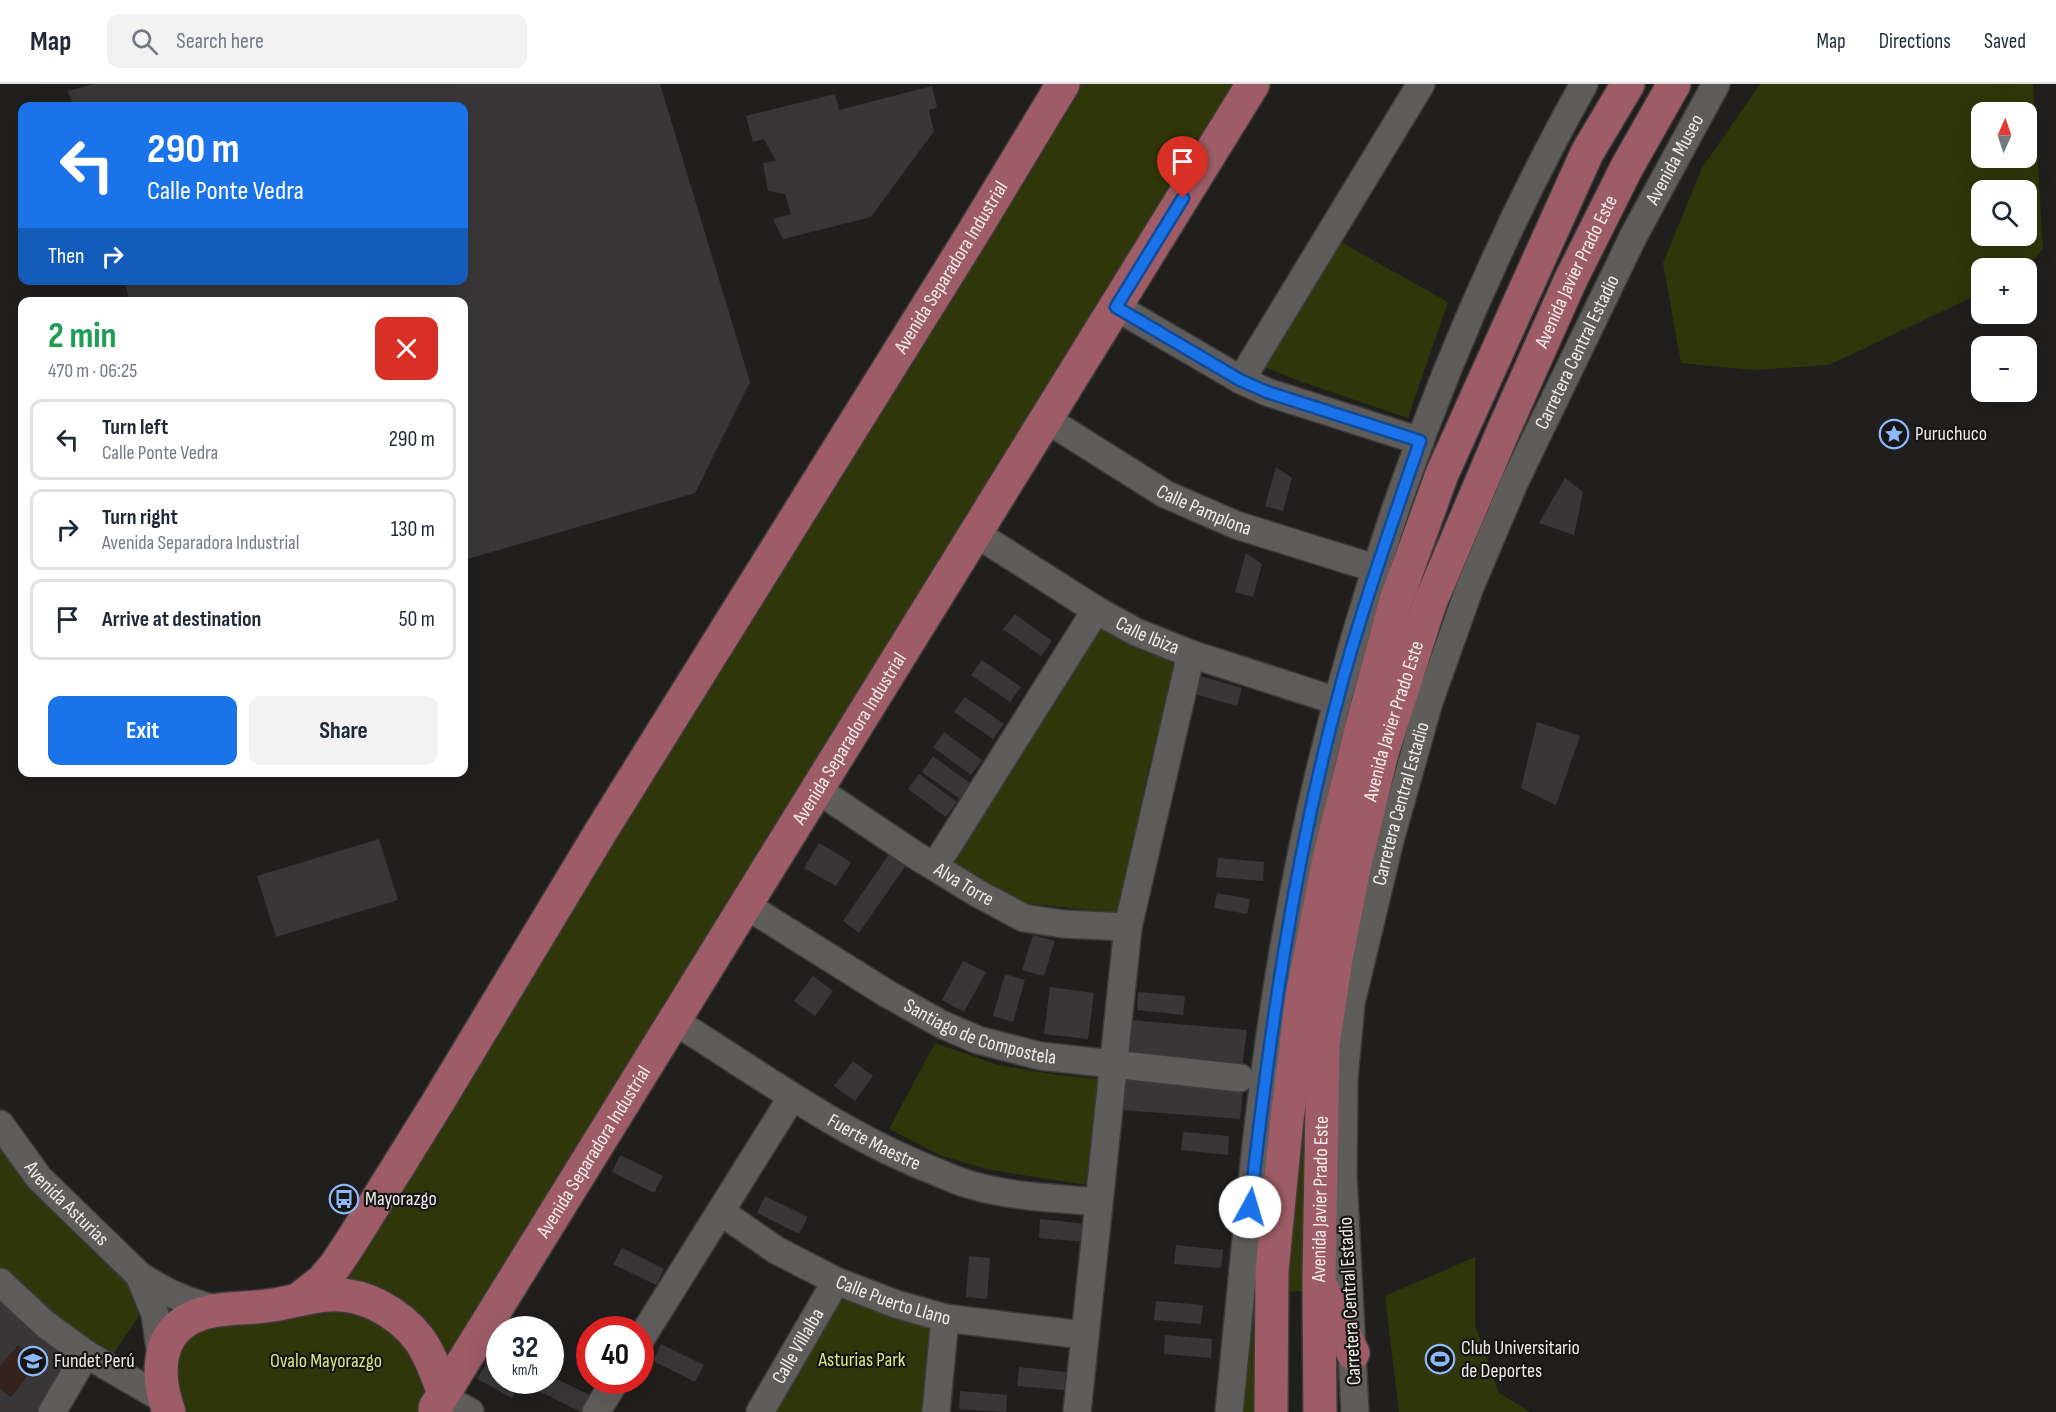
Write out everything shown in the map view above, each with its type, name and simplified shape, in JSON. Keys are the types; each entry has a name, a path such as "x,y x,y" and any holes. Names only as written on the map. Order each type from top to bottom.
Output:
{"main road":[{"name":"Avenida Separadora Industrial","path":"298,1300 322,1281 351,1242 606,823 973,233 1063,84"},
{"name":"Avenida Separadora Industrial","path":"447,1403 676,1022 1253,84"},
{"name":"Avenida Javier Prado Este","path":"1271,1412 1272,1271 1302,997 1329,859 1362,726 1396,601 1442,474 1587,153 1628,84"},
{"name":"Avenida Javier Prado Este","path":"1320,1407 1319,1281 1323,1044 1348,895 1382,753 1430,603 1503,429 1571,279 1627,167 1674,84"},
{"path":"1319,1281 1353,1353"},
{"path":"167,1406 161,1378 161,1356 169,1339 180,1325 197,1315 222,1310 248,1309 329,1294 360,1298 382,1307 402,1320 420,1340 434,1366 447,1403"},
{"path":"1272,1342 1290,1348 1301,1359 1308,1370 1320,1407"}],"street":[{"path":"1240,380 1421,84"},
{"path":"1229,1412 1264,1078 1286,934 1337,701 1377,569 1420,441 1476,300 1555,137 1584,84"},
{"name":"Avenida Museo","path":"1634,235 1716,84"},
{"name":"Carretera Central Estadio","path":"1356,1412 1343,1176 1344,1078 1351,1003 1390,840 1429,702 1470,587 1515,481 1634,235"},
{"path":"1116,307 1240,380 1267,392 1420,441"},
{"name":"Calle Pamplona","path":"1046,419 1108,460 1175,498 1236,525 1377,569"},
{"name":"Calle Ibiza","path":"975,533 1096,610 1136,632 1191,654 1337,701"},
{"path":"935,866 1096,610"},
{"path":"1077,1412 1083,1335 1128,927 1191,654"},
{"name":"Alva Torre","path":"818,790 935,866 1007,910 1031,921 1128,927"},
{"name":"Santiago de Compostela","path":"747,906 886,993 941,1024 978,1040 1040,1056 1240,1078"},
{"name":"Fuerte Maestre","path":"676,1022 792,1097 877,1147 971,1185 1032,1196 1098,1202"},
{"path":"654,1318 792,1097"},
{"name":"Avenida Asturias","path":"0,1124 39,1178 139,1275 178,1298 199,1306 222,1310"},
{"name":"Calle Puerto Llano","path":"721,1212 776,1250 836,1281 896,1304 945,1318 1083,1335"},
{"name":"Avenida Asturias","path":"139,1275 155,1314 161,1356"},
{"name":"Calle Villalba","path":"760,1412 836,1281"},
{"path":"0,1282 45,1324 86,1354 167,1406"},
{"path":"936,1412 945,1318"},
{"path":"52,1412 86,1354"},
{"path":"596,1412 607,1394"}],"shaded area":[{"name":"Fundet Perú","path":"16,1315 67,1359 36,1412 0,1388 0,1332"}],"green space":[{"path":"1066,84 1242,84 444,1364 332,1285"},
{"path":"1760,84 2033,84 2034,102 1971,102 1971,168 2037,168 2037,150 2043,249 2035,258 1971,258 1971,298 1829,365 1752,370 1681,363 1663,263 1702,168"},
{"path":"1339,241 1448,302 1408,418 1262,366"},
{"path":"1096,626 1137,649 1177,660 1145,784 1121,913 1022,903 952,861"},
{"path":"1315,987 1307,1291 1282,1292"},
{"path":"935,1043 998,1065 1100,1079 1087,1185 991,1170 942,1156 889,1129"},
{"path":"0,1147 132,1286 141,1313 111,1357 47,1311 0,1266"},
{"path":"1267,1172 1257,1412 1242,1412"},
{"name":"Club Universitario de Deportes","path":"1475,1257 1475,1325 1499,1393 1530,1412 1399,1412 1385,1296"},
{"name":"Asturias Park","path":"839,1296 936,1326 925,1412 771,1412"},
{"name":"Ovalo Mayorazgo","path":"353,1309 405,1340 424,1375 425,1394 419,1412 184,1412 170,1360 176,1347 201,1327 296,1313"}],"building":[{"path":"94,84 660,84 750,382 695,493 468,559 468,297 129,297 125,285 468,285 468,102 72,102 68,91"},
{"path":"932,86 937,108 929,110 934,131 871,217 783,239 773,219 791,214 785,194 768,191 763,163 776,161 764,139 753,142 746,116 835,94 839,110"},
{"path":"1276,467 1292,478 1283,511 1265,506"},
{"path":"1565,478 1583,492 1574,535 1539,523"},
{"path":"1246,553 1262,564 1253,597 1235,592"},
{"path":"1015,614 1052,641 1041,656 1003,629"},
{"path":"982,660 1021,687 1010,702 971,675"},
{"path":"1196,675 1242,688 1237,706 1191,693"},
{"path":"965,697 1004,724 993,739 954,712"},
{"path":"1537,722 1580,736 1556,805 1521,788"},
{"path":"944,732 982,760 971,775 933,747"},
{"path":"933,756 971,784 960,799 922,772"},
{"path":"919,774 957,802 946,817 908,789"},
{"path":"379,839 398,900 276,937 257,876"},
{"path":"819,843 851,862 836,886 804,868"},
{"path":"889,854 906,865 859,933 843,921"},
{"path":"1218,858 1264,862 1263,881 1216,877"},
{"path":"1217,893 1250,899 1247,914 1214,908"},
{"path":"1033,935 1055,941 1044,976 1022,970"},
{"path":"963,961 986,972 964,1012 942,1000"},
{"path":"1005,974 1025,980 1013,1022 993,1016"},
{"path":"813,976 833,991 815,1016 794,1001"},
{"path":"1050,987 1094,993 1088,1039 1044,1034"},
{"path":"1138,992 1185,996 1183,1015 1137,1010"},
{"path":"1130,1020 1247,1030 1242,1066 1126,1055"},
{"path":"853,1061 873,1076 855,1101 834,1086"},
{"path":"1125,1078 1243,1088 1240,1119 1123,1110"},
{"path":"1183,1132 1229,1136 1228,1155 1181,1150"},
{"path":"620,1155 663,1176 654,1193 612,1172"},
{"path":"765,1196 808,1217 799,1234 757,1213"},
{"path":"1040,1219 1087,1224 1085,1242 1039,1238"},
{"path":"1176,1245 1223,1250 1221,1268 1174,1264"},
{"path":"622,1248 664,1269 656,1285 613,1264"},
{"path":"969,1256 990,1258 987,1299 966,1297"},
{"name":"Fundet Perú","path":"0,1300 67,1359 66,1369 36,1412 0,1412 0,1388 11,1397 38,1362 18,1345 0,1366"},
{"path":"1156,1301 1203,1305 1201,1324 1154,1320"},
{"path":"1165,1335 1212,1339 1211,1358 1164,1354"},
{"path":"661,1344 704,1365 695,1382 654,1362"},
{"path":"486,1363 486,1384 477,1379"},
{"path":"1019,1367 1066,1372 1064,1390 1017,1386"},
{"path":"564,1383 576,1388 576,1394 590,1395 581,1412 545,1394 564,1394"},
{"path":"960,1391 1007,1395 1006,1412 959,1409"}],"place":[{"name":"Puruchuco","path":"1894,434"},
{"name":"Mayorazgo","path":"344,1199"},
{"name":"Club Universitario de Deportes","path":"1440,1359"},
{"name":"Fundet Perú","path":"33,1361"}],"route":[{"path":"1183,198 1116,307 1240,380 1267,392 1420,441 1377,569 1337,701 1309,824 1286,934 1264,1078 1250,1207"}]}
